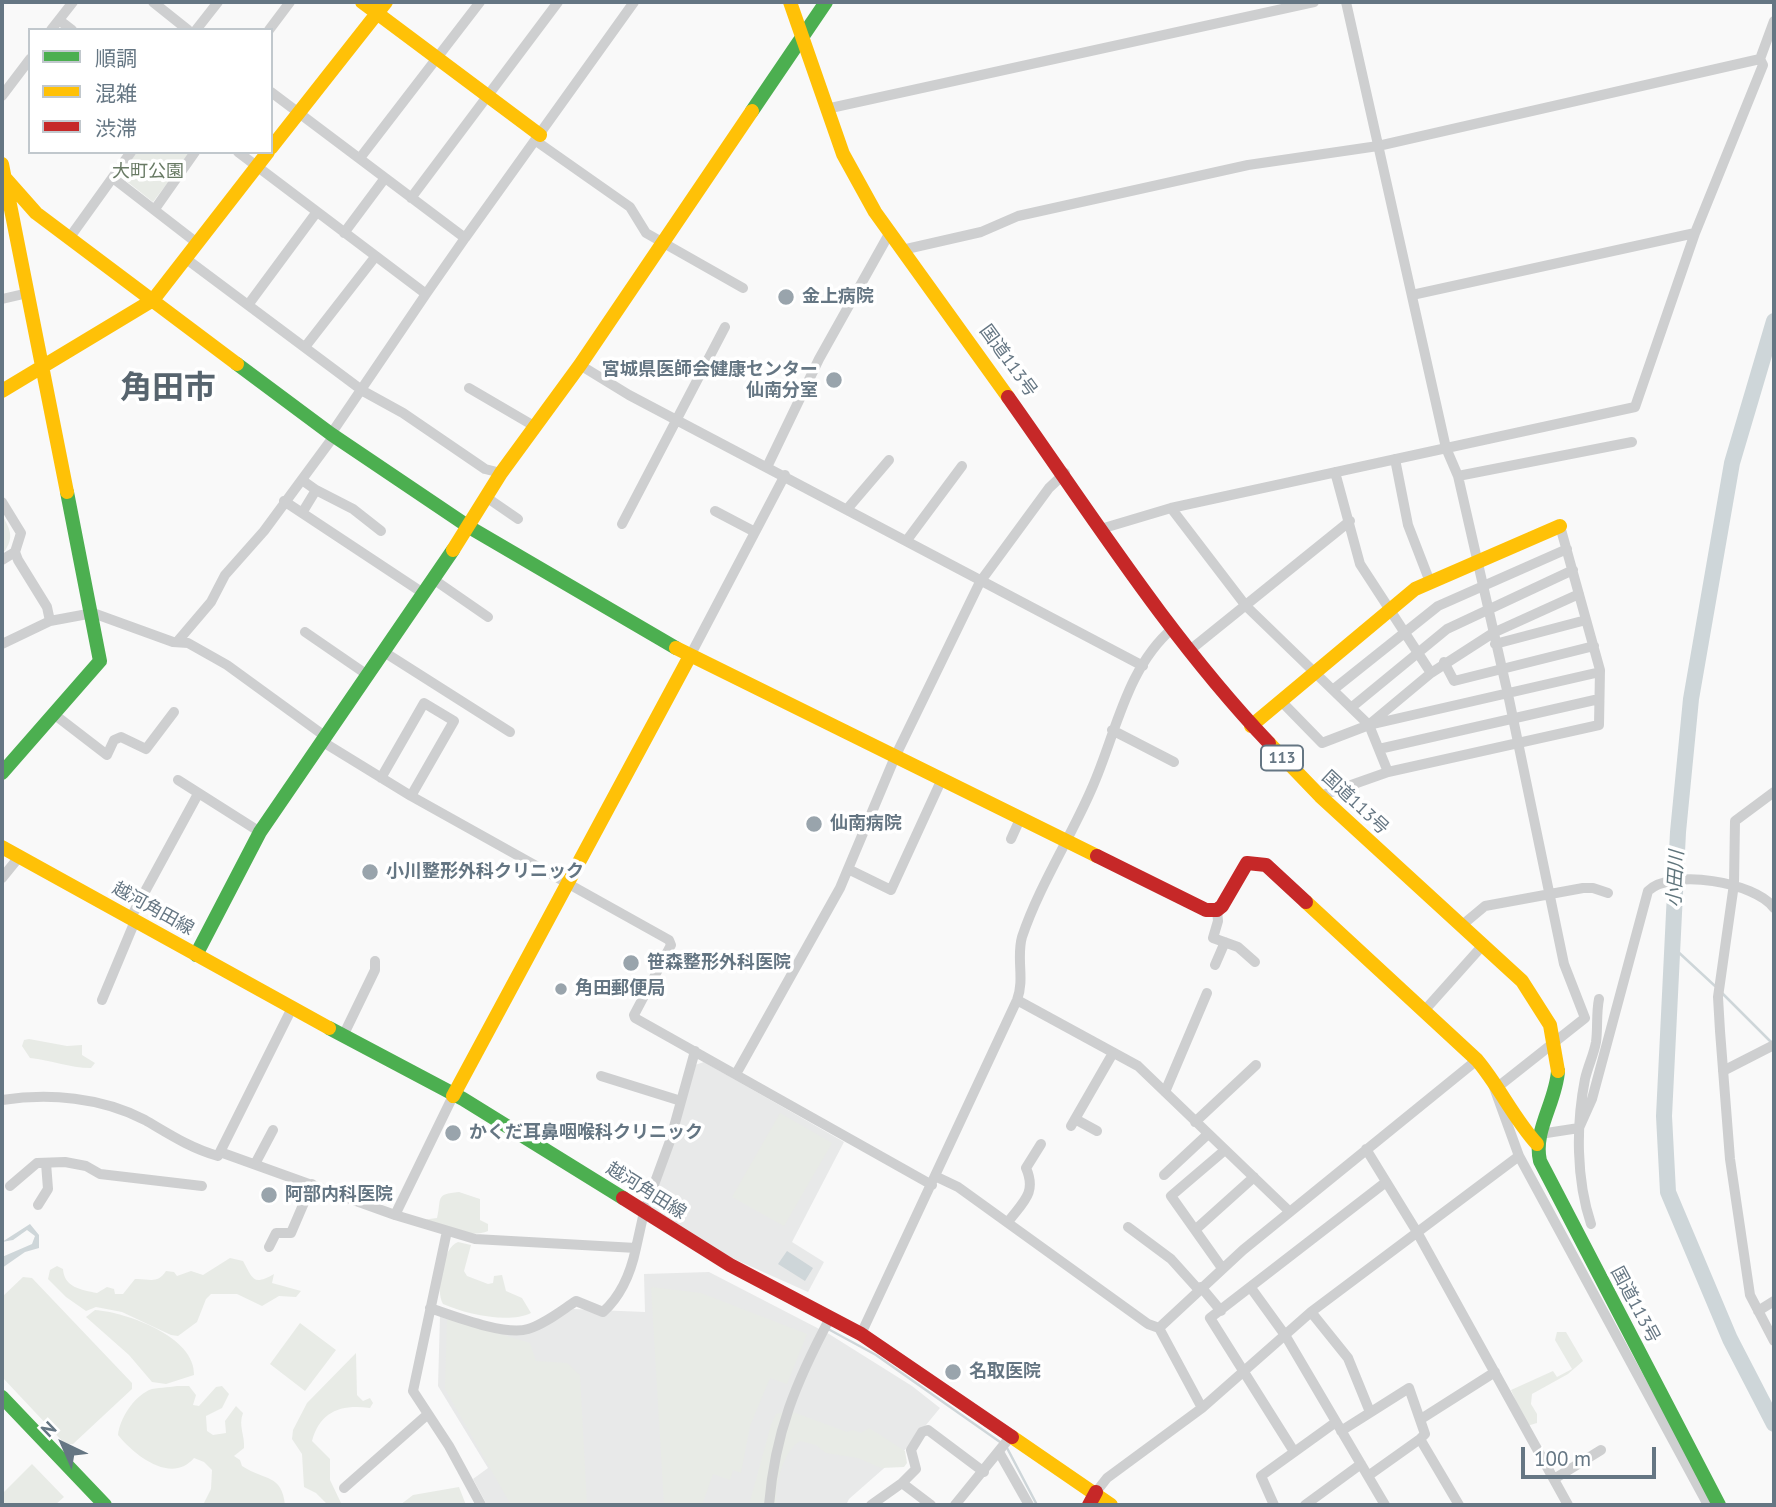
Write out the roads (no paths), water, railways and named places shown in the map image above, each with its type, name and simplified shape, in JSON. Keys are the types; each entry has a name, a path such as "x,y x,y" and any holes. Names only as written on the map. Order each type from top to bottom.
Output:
{"main road":[{"path":"362,2 382,7 436,57 538,138"},
{"name":"国道113号","path":"789,2 848,164 890,234 1065,473 1189,650 1251,726 1320,796 1536,997 1557,1043 1558,1083 1539,1139 1544,1168 1719,1505"},
{"path":"196,955 260,832 369,676 469,527 501,473 663,245 826,2"},
{"path":"273,146 382,7"},
{"path":"2,391 153,300 267,154"},
{"path":"3,171 20,198 332,435 469,527 690,656 1206,910 1217,910 1247,863 1266,865 1476,1060 1494,1082 1526,1132 1539,1139"},
{"path":"2,773 99,665 93,613 3,171"},
{"path":"1251,726 1415,589 1560,526"},
{"path":"453,1096 690,656"},
{"name":"越河角田線","path":"2,846 343,1036 463,1099 730,1265 862,1334 1011,1436 1093,1499 1111,1505"},
{"path":"2,1397 105,1505"}],"street":[{"path":"53,28 73,2"},
{"path":"153,2 186,28"},
{"path":"198,28 218,2"},
{"path":"270,28 290,2"},
{"path":"360,158 480,2"},
{"path":"411,198 558,2"},
{"path":"177,642 205,610 225,575 264,531 302,480 426,294 634,2"},
{"path":"826,109 1314,2"},
{"path":"1346,2 1446,448 1458,476 1513,719 1564,964 1585,1018 1557,1043 1494,1082 1500,1111 1519,1156 1708,1505"},
{"path":"59,20 69,28"},
{"path":"1104,528 1171,508 1635,407 1695,233 1763,65 1760,59 1774,21"},
{"path":"902,250 981,232 1018,216 1248,165 1378,146 1760,59"},
{"path":"2,96 28,62"},
{"path":"273,94 465,238"},
{"path":"538,138 630,208 646,233 743,288"},
{"path":"70,236 130,154"},
{"path":"155,209 194,154"},
{"path":"241,154 426,294"},
{"path":"113,178 197,243"},
{"path":"344,233 385,178"},
{"path":"248,305 316,213"},
{"path":"1412,295 1695,233"},
{"path":"767,467 819,359 890,234"},
{"path":"305,347 375,257"},
{"path":"185,258 363,391 403,413 485,469 501,473"},
{"path":"2,297 28,293"},
{"path":"622,524 725,327"},
{"path":"580,365 677,420 907,540 980,582 1143,666"},
{"path":"469,388 534,426"},
{"path":"1458,476 1632,442"},
{"path":"1395,459 1408,525 1430,582"},
{"path":"848,508 889,460"},
{"path":"907,540 962,466"},
{"path":"1335,472 1360,564 1431,673"},
{"path":"736,1074 848,869 895,757 980,582 1049,488 1065,473"},
{"path":"690,656 785,475"},
{"path":"302,480 352,509 381,531"},
{"path":"302,513 316,490"},
{"path":"486,497 518,519"},
{"path":"284,501 423,593"},
{"path":"2,502 21,533 15,552 2,560"},
{"path":"1171,508 1246,606 1369,725 1388,772"},
{"path":"715,512 755,532"},
{"path":"1189,650 1350,521"},
{"path":"1320,796 1388,772 1599,725 1600,672 1560,526"},
{"path":"1334,689 1438,606 1567,549"},
{"path":"15,552 47,607 50,621"},
{"path":"1352,707 1417,650 1447,629 1573,570"},
{"path":"433,579 488,617"},
{"path":"1369,725 1444,662 1579,594"},
{"path":"2,644 50,621 93,613 177,642 188,643 227,665 381,778 670,940 671,945 634,1015 736,1074 934,1181 958,1187 1148,1325 1159,1328 1202,1408"},
{"path":"1494,638 1586,620"},
{"path":"862,1334 1017,1000 1022,981 1021,940 1094,785 1112,730 1152,647 1173,628"},
{"path":"305,632 369,676"},
{"path":"1454,681 1594,646"},
{"path":"384,652 510,732"},
{"path":"1444,662 1465,703"},
{"path":"1280,700 1322,743 1369,725 1600,672"},
{"path":"1379,749 1599,699"},
{"path":"381,778 424,703 454,722 411,796"},
{"path":"55,715 107,755 114,740 121,737 146,749 174,712"},
{"path":"1112,730 1174,762"},
{"path":"178,780 260,832"},
{"path":"848,869 891,890 941,780"},
{"path":"1774,792 1735,821 1734,884 1718,997 1730,1159 1750,1295 1774,1342"},
{"path":"102,1000 133,920 198,794"},
{"path":"1011,839 1020,819"},
{"path":"2,878 19,857"},
{"path":"1539,1139 1578,1128 1592,1099 1648,891 1657,882 1672,879 1734,884 1754,891 1774,908"},
{"path":"1461,926 1485,906 1594,888 1608,894"},
{"path":"1217,910 1218,921 1213,938 1238,947 1255,962"},
{"path":"1216,965 1225,942"},
{"path":"1424,1011 1483,946"},
{"path":"343,1036 375,970 375,961"},
{"path":"1165,1092 1207,993"},
{"path":"1591,1224 1585,1205 1578,1128 1585,1077 1597,1040 1595,1021 1599,999"},
{"path":"1017,1000 1138,1066 1290,1212"},
{"path":"292,1007 220,1152 396,1215 475,1239 636,1248"},
{"path":"1723,1070 1774,1045"},
{"path":"430,1308 483,1324 520,1331 533,1328 576,1301 603,1312 614,1301 632,1269 644,1212 695,1051"},
{"path":"1097,1131 1073,1122 1114,1052"},
{"path":"1159,1328 1222,1268 1476,1060"},
{"path":"1195,1122 1256,1065"},
{"path":"601,1076 681,1101"},
{"path":"2,1100 38,1095 75,1099 131,1114 186,1145 218,1156"},
{"path":"396,1215 453,1096"},
{"path":"255,1164 272,1130"},
{"path":"1164,1175 1208,1134"},
{"path":"1008,1222 1031,1189 1026,1168 1041,1144"},
{"path":"1366,1149 1417,1232 1569,1505"},
{"path":"1222,1268 1171,1196 1225,1150"},
{"path":"1093,1499 1107,1478 1202,1408 1311,1312 1519,1156"},
{"path":"10,1186 37,1163 65,1162 86,1166 100,1174 202,1186"},
{"path":"38,1205 48,1189 46,1163"},
{"path":"1195,1230 1254,1177"},
{"path":"1293,1450 1210,1318 1386,1182"},
{"path":"269,1247 276,1233 291,1233 312,1184"},
{"path":"1128,1227 1171,1259 1221,1311"},
{"path":"447,1231 413,1391 481,1505"},
{"path":"1251,1288 1285,1335 1385,1505"},
{"path":"1758,1311 1774,1301"},
{"path":"1311,1312 1348,1358 1370,1412"},
{"path":"769,1505 774,1454 800,1378 830,1318"},
{"path":"1421,1419 1495,1372"},
{"path":"1274,1505 1261,1476 1293,1450 1370,1412 1409,1388 1425,1434 1368,1476"},
{"path":"344,1488 428,1414"},
{"path":"871,1505 902,1483 917,1467 911,1450 922,1432 930,1430 984,1472"},
{"path":"955,1505 1011,1436"},
{"path":"1420,1439 1460,1505"},
{"path":"1555,1479 1601,1450"},
{"path":"999,1452 1005,1457 1029,1505"},
{"path":"1305,1505 1361,1465"},
{"path":"902,1483 931,1505"}],"waterway":[{"name":"小田川","path":"1774,321 1732,463 1691,699 1678,832 1664,1116 1668,1192 1730,1339 1774,1424"},
{"path":"1675,949 1715,986"},
{"path":"1722,993 1772,1043"},
{"path":"830,1330 876,1355 1000,1442"},
{"path":"1006,1446 1037,1505"}],"place":[{"name":"金上病院","path":"786,297"},
{"name":"宮城県医師会健康センター 仙南分室","path":"834,380"},
{"name":"仙南病院","path":"814,824"},
{"name":"小川整形外科クリニック","path":"370,872"},
{"name":"笹森整形外科医院","path":"631,963"},
{"name":"角田郵便局","path":"561,989"},
{"name":"かくだ耳鼻咽喉科クリニック","path":"453,1133"},
{"name":"阿部内科医院","path":"269,1195"},
{"name":"名取医院","path":"953,1372"}],"district":[{"name":"角田市","path":"168,389"}],"park label":[{"name":"大町公園","path":"148,172"}]}
